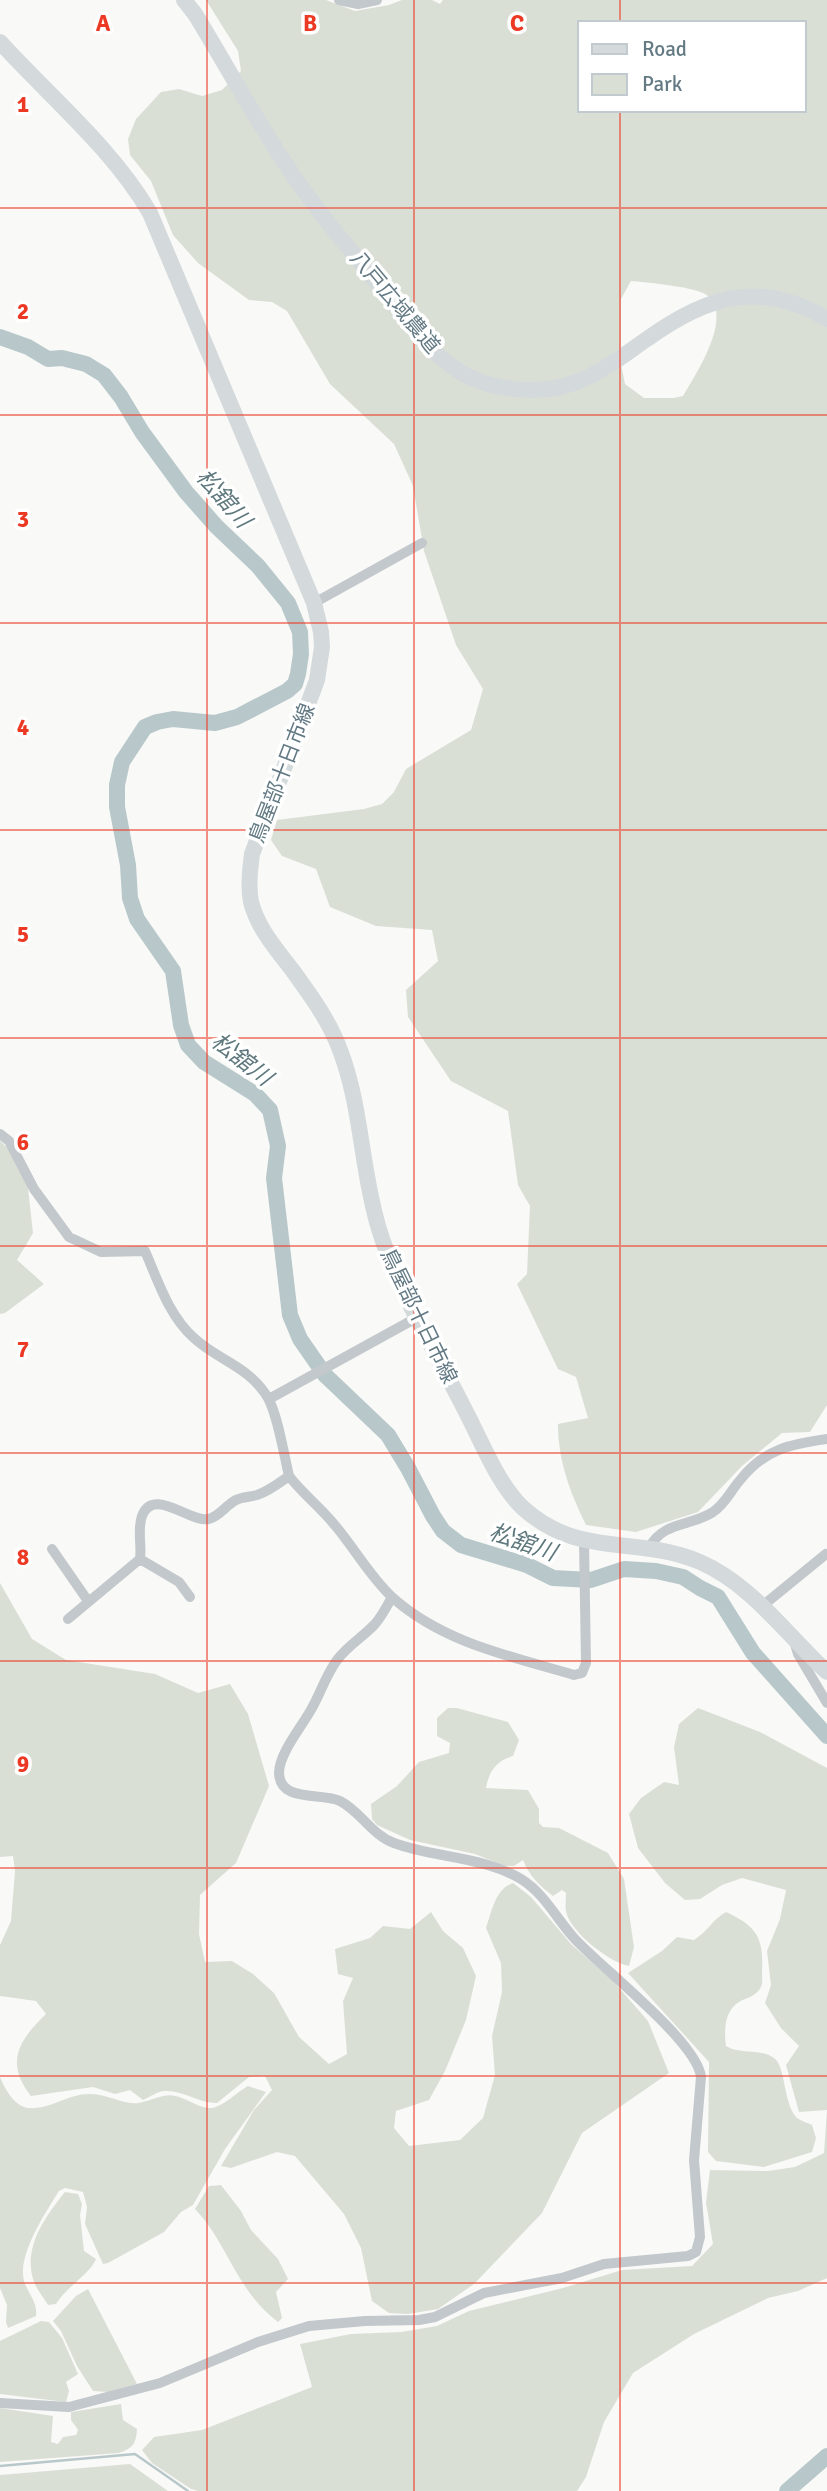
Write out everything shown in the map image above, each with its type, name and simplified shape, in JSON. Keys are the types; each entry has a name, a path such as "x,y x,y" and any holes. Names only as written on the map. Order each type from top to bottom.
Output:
{"main road":[{"name":"八戸広域農道","path":"184,0 291,173 430,347 455,369 474,379 497,387 516,389 561,387 604,369 660,329 697,307 734,297 783,299 811,309 827,319"},
{"name":"鳥屋部十日市線","path":"0,42 134,186 149,213 314,603 322,648 317,680 252,854 251,900 261,926 311,995 327,1020 339,1047 348,1073 379,1231 418,1317 499,1475 520,1506 541,1523 584,1541 649,1548 678,1554 702,1563 737,1585 827,1672"}],"street":[{"path":"339,0 358,4 377,0"},
{"path":"314,603 422,543"},
{"path":"0,1134 9,1141 34,1189 69,1237 101,1252 145,1251 182,1326 196,1340 240,1367 269,1399 289,1476 334,1523 363,1564 392,1597 441,1632 478,1647 574,1675 582,1673 586,1662 584,1541"},
{"path":"269,1399 418,1317"},
{"path":"649,1548 655,1536 664,1530 702,1518 715,1510 749,1470 775,1450 799,1442 827,1439"},
{"path":"68,1619 140,1559 141,1517 153,1504 162,1504 194,1517 209,1519 217,1516 237,1499 269,1490 289,1476"},
{"path":"51,1549 88,1601"},
{"path":"761,1607 815,1561 826,1553 827,1555"},
{"path":"140,1559 179,1582 190,1597"},
{"path":"0,2403 69,2407 160,2384 258,2342 309,2326 435,2317 484,2293 562,2278 604,2264 688,2256 696,2252 700,2237 694,2160 701,2077 700,2068 689,2052 616,1976 576,1940 541,1896 522,1880 491,1867 396,1844 383,1838 337,1800 293,1793 283,1787 279,1780 282,1759 338,1657 376,1623 392,1597"},
{"path":"793,1637 798,1654 827,1703"}],"green space":[{"path":"206,0 326,0 355,11 402,0 432,0 440,4 443,0 827,0 827,1405 810,1432 782,1433 742,1466 698,1512 636,1532 586,1525 566,1476 560,1451 558,1424 588,1418 576,1377 558,1369 517,1284 527,1274 530,1206 518,1185 508,1111 451,1081 408,1017 406,990 438,961 432,930 376,926 330,907 316,869 282,856 271,840 277,820 364,809 382,804 394,792 406,769 471,730 483,689 456,645 424,551 413,486 394,444 330,384 287,311 272,302 249,300 198,263 173,235 151,181 130,155 128,139 136,119 161,92 179,89 202,96 222,90 241,71 238,51","holes":["631,281 669,285 705,294 713,303 715,329 704,359 683,396 644,398 625,384 621,364 621,299"]},
{"path":"0,1141 13,1153 27,1179 33,1233 17,1260 44,1284 0,1314"},
{"path":"0,1583 32,1639 66,1660 155,1674 198,1693 230,1684 248,1714 269,1786 236,1863 200,1895 199,1934 205,1962 232,1961 253,1974 274,1993 299,2037 329,2064 347,2054 343,2001 353,1978 338,1974 335,1949 370,1938 383,1926 410,1929 431,1912 443,1931 463,1948 476,1976 466,2020 445,2071 429,2100 396,2111 394,2128 409,2146 460,2140 483,2118 495,2075 492,2036 502,1992 501,1963 486,1928 498,1895 507,1886 513,1883 531,1897 571,1944 613,1981 648,2021 669,2073 582,2133 542,2213 474,2284 438,2309 408,2314 389,2313 372,2301 361,2248 344,2214 295,2156 277,2152 231,2168 221,2166 254,2110 272,2090 265,2076 249,2077 217,2103 172,2091 160,2092 143,2100 130,2090 115,2094 93,2087 31,2096 23,2084 18,2073 18,2053 28,2034 46,2014 36,2001 0,1996 0,1945 11,1921 15,1871 13,1856 0,1857"},
{"path":"448,1708 508,1722 519,1740 513,1756 494,1768 486,1788 528,1790 539,1809 539,1823 543,1827 559,1828 608,1853 624,1879 634,1947 629,1966 602,1953 574,1928 566,1909 566,1893 562,1890 553,1896 535,1880 523,1860 514,1866 505,1866 475,1854 410,1840 377,1825 372,1819 371,1804 397,1786 419,1762 449,1753 450,1743 437,1736 437,1718"},
{"path":"698,1708 760,1732 827,1768 827,2110 799,2112 786,2065 799,2046 781,2028 765,2003 771,1985 767,1951 780,1919 786,1890 742,1878 722,1885 700,1899 685,1900 665,1883 638,1848 629,1814 641,1798 664,1782 679,1785 674,1747 679,1724"},
{"path":"726,1912 745,1922 756,1934 761,1949 762,1981 761,1987 754,1995 739,2002 730,2011 725,2028 726,2046 763,2053 778,2062 792,2112 797,2118 812,2125 816,2138 812,2152 764,2167 716,2161 708,2152 709,2062 628,1973 662,1951 677,1937 694,1940"},
{"path":"0,2077 14,2100 28,2108 44,2107 75,2096 91,2094 133,2103 171,2095 211,2108 248,2086 266,2092 225,2149 193,2205 181,2212 164,2232 108,2263 103,2264 85,2224 87,2207 83,2192 65,2188 59,2191 34,2234 25,2259 24,2281 34,2302 36,2316 8,2328 7,2305 0,2288"},
{"path":"827,2110 827,2278 798,2291 768,2298 694,2334 633,2373 604,2422 586,2477 577,2491 198,2491 152,2463 142,2450 154,2437 202,2430 312,2387 300,2344 351,2334 401,2332 437,2326 469,2311 563,2288 622,2270 692,2266 713,2244 706,2203 710,2170 768,2171 795,2167 824,2153"},
{"path":"221,2185 241,2211 251,2230 278,2259 288,2279 276,2292 282,2318 278,2322 252,2296 216,2236 195,2209 209,2186"},
{"path":"65,2192 78,2194 82,2204 80,2215 84,2251 96,2259 56,2304 48,2305 34,2282 31,2257 43,2222"},
{"path":"88,2289 137,2384 108,2392 93,2391 53,2321 76,2296"},
{"path":"41,2321 49,2322 62,2338 78,2374 66,2382 69,2391 66,2402 0,2394 0,2341"},
{"path":"121,2404 123,2420 137,2429 133,2445 124,2451 0,2462 0,2408 53,2416 51,2442 58,2444 63,2437 76,2435 78,2430 71,2420 71,2412"},
{"path":"130,2464 168,2491 0,2491 0,2475"}],"waterway":[{"name":"松舘川","path":"0,337 28,347 48,359 62,358 86,364 104,375 186,492 216,526 258,566 288,603 300,632 298,674 295,684 287,691 237,717 215,723 173,719 145,727 122,762 117,785 117,807 128,865 130,898 137,919 173,971 181,1025 188,1045 204,1062 255,1094 270,1110 278,1146 274,1178 290,1315 300,1339 325,1375 388,1435 433,1516 443,1531 461,1545 527,1565 553,1578 591,1580 624,1569 656,1571 683,1577 718,1597 753,1653 827,1736"},
{"path":"0,2466 135,2454 188,2491"},
{"name":"松舘川","path":"787,2491 827,2456"}]}
